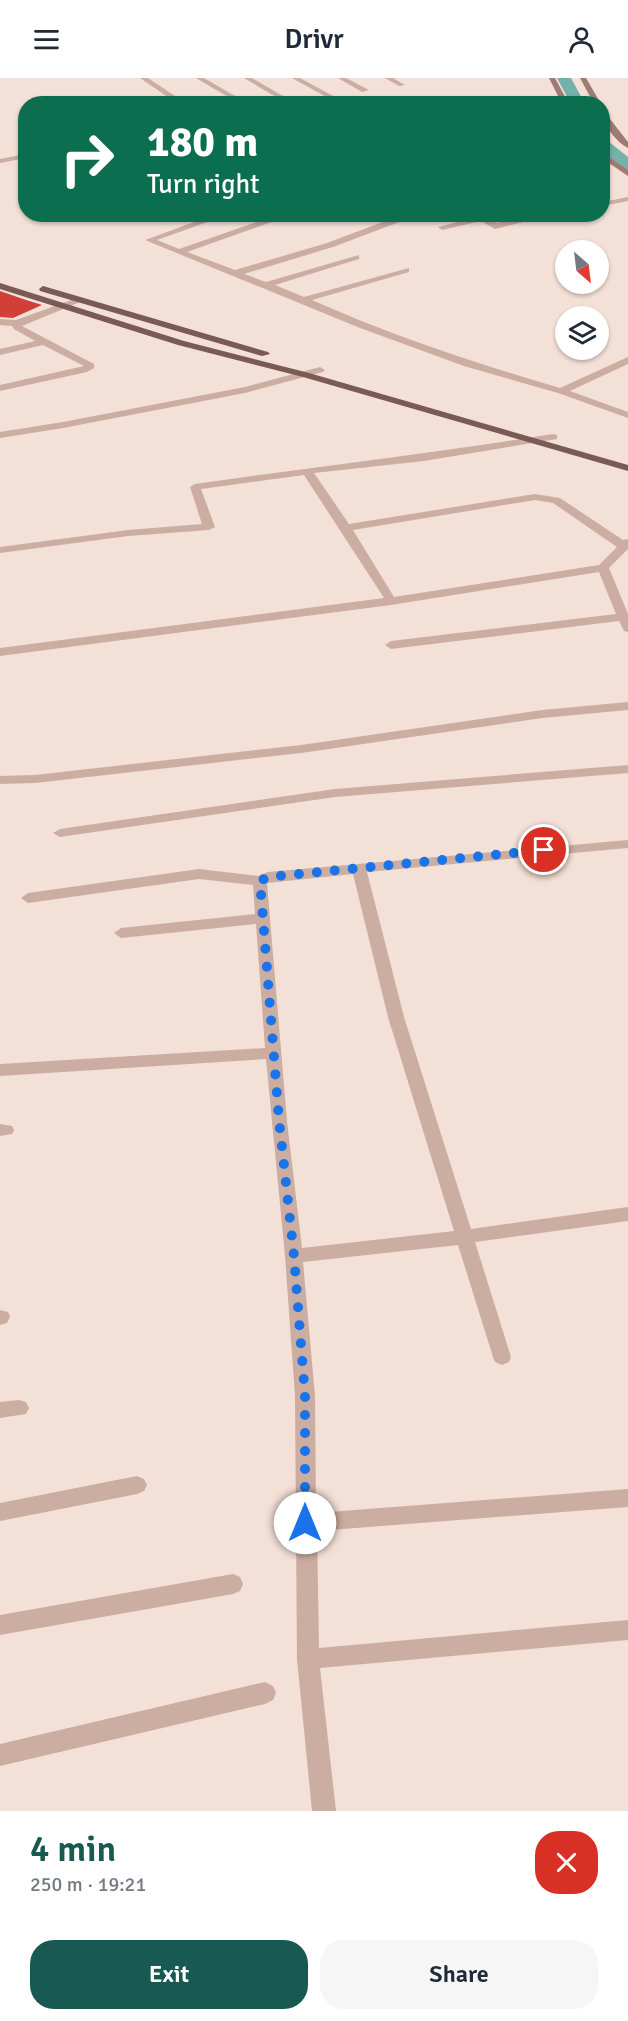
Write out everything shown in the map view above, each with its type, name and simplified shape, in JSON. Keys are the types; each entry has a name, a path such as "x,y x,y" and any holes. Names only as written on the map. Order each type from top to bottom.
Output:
{"main road":[{"path":"0,276 628,458"},
{"path":"0,286 181,343 306,375 628,468"}],"street":[{"path":"143,78 171,96"},
{"path":"199,78 232,96"},
{"path":"247,78 280,96"},
{"path":"295,78 330,96"},
{"path":"341,78 365,90"},
{"path":"388,78 400,85"},
{"path":"552,78 562,96"},
{"path":"583,78 593,96"},
{"path":"610,125 628,146"},
{"path":"0,161 18,158"},
{"path":"610,160 628,174"},
{"path":"610,203 628,199"},
{"path":"202,222 149,240 267,285 363,326 467,364 561,391 628,415"},
{"path":"180,251 266,222"},
{"path":"236,273 330,245 391,222"},
{"path":"442,227 474,222"},
{"path":"483,222 495,226 514,222"},
{"path":"441,237 474,231"},
{"path":"267,285 356,257"},
{"path":"304,300 406,270"},
{"path":"0,322 17,323 80,300"},
{"path":"0,388 87,369 91,366 17,327 17,323"},
{"path":"0,352 44,342"},
{"path":"561,391 628,360"},
{"path":"0,435 36,431 273,385 320,370"},
{"path":"0,550 128,533 209,526 195,487 307,471 424,458 554,437"},
{"path":"307,471 346,528 391,602"},
{"path":"0,652 391,602 603,568 626,544 556,500 535,497 346,528"},
{"path":"392,645 626,622 603,568"},
{"path":"0,780 35,779 301,749 542,714 628,706"},
{"path":"60,833 335,793 628,769"},
{"path":"28,898 199,874 260,881 268,877 359,867 628,844"},
{"path":"359,867 396,1017 502,1357"},
{"path":"260,881 279,1120 294,1256 305,1396 308,1659 324,1811"},
{"path":"121,933 264,918"},
{"path":"0,1070 274,1053"},
{"path":"294,1256 464,1237 628,1214"},
{"path":"0,1512 137,1485"},
{"path":"305,1523 628,1498"},
{"path":"0,1625 233,1584"},
{"path":"308,1659 628,1630"},
{"path":"0,1755 265,1693"}],"building":[{"path":"0,291 42,305 13,318 0,317"}],"waterway":[{"path":"564,78 574,96"},
{"path":"610,150 628,165"}],"route":[{"path":"305,1523 305,1396 294,1256 279,1120 260,881 268,877 544,850"}]}
